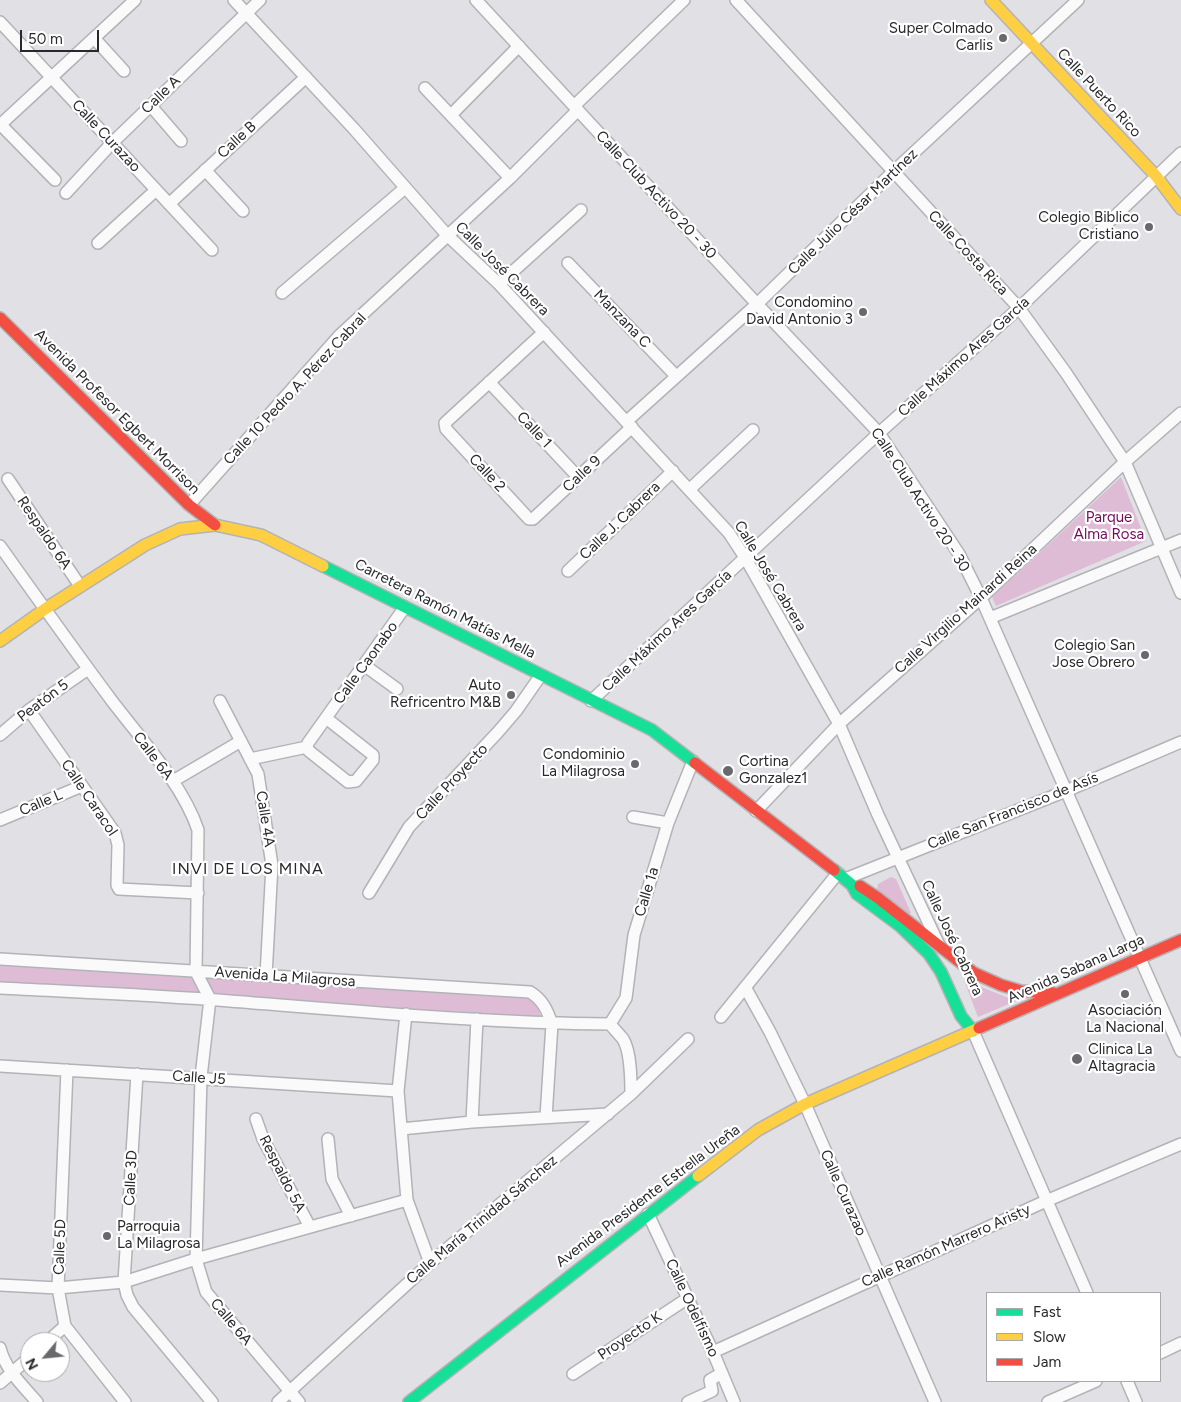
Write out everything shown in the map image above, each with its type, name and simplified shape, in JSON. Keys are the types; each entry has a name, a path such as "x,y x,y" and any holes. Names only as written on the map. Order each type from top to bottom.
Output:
{"main road":[{"name":"Calle Puerto Rico","path":"992,0 1156,176 1181,209"},
{"name":"Avenida Profesor Egbert Morrison","path":"0,318 189,505 215,525"},
{"name":"Carretera Ramón Matías Mella","path":"0,641 45,609 145,545 180,529 215,525 261,535 652,730 845,879 878,898 974,973 1001,985 1021,991 1058,993"},
{"name":"Carretera Ramón Matías Mella","path":"845,879 857,894 908,935 935,962 965,1023 973,1031"},
{"name":"Avenida Sabana Larga","path":"927,1050 1181,940"},
{"name":"Calle José Cabrera","path":"938,945 972,1018 973,1031"},
{"name":"Avenida Presidente Estrella Ureña","path":"409,1402 758,1130 805,1104 927,1050"}],"street":[{"path":"54,180 0,124 135,0"},
{"name":"Calle José Cabrera","path":"234,0 354,129 447,235 499,284 729,533 746,558 838,724 938,945"},
{"name":"Calle A","path":"66,193 112,143 260,0"},
{"name":"Calle Club Activo 20 - 30","path":"476,0 756,304 879,433 959,554 981,598 1181,1051"},
{"name":"Calle 10 Pedro A. Pérez Cabral","path":"189,505 340,335 510,178 576,108 684,0"},
{"name":"Calle Costa Rica","path":"736,0 1019,308 1066,373 1125,462 1181,593"},
{"name":"Calle Julio César Martínez","path":"629,424 676,376 756,304 893,172 1078,0"},
{"name":"Calle Curazao","path":"0,22 212,250"},
{"path":"94,38 124,71"},
{"path":"450,115 519,46"},
{"name":"Calle B","path":"169,204 306,77"},
{"path":"425,88 510,178"},
{"path":"151,106 181,141"},
{"name":"Calle Máximo Ares García","path":"591,701 879,433 1019,308 1181,153"},
{"path":"205,170 244,211"},
{"path":"282,293 405,188"},
{"path":"98,243 156,190"},
{"path":"499,284 581,210"},
{"name":"Manzana C","path":"568,263 676,376"},
{"path":"489,382 544,332"},
{"name":"Calle 2","path":"489,382 444,426 530,520"},
{"name":"Calle 1","path":"489,382 578,477"},
{"name":"Calle Virgilio Mainardi Reina","path":"756,810 838,724 981,598 1125,462 1181,413"},
{"name":"Calle 9","path":"530,520 578,477 629,424"},
{"path":"690,489 754,430"},
{"name":"Calle J. Cabrera","path":"568,572 673,471"},
{"name":"Respaldo 6A","path":"8,479 80,586"},
{"path":"990,618 1181,540"},
{"name":"Calle 6A","path":"0,546 88,669 173,781 193,815 198,830 196,972 210,999 201,1077 196,1259 206,1292 300,1402"},
{"name":"Calle Caonabo","path":"326,718 373,755 373,760 356,781 348,782 309,751 307,747 326,718 405,607"},
{"path":"364,665 397,690"},
{"name":"Peatón 5","path":"0,735 29,710 88,669"},
{"name":"Calle Proyecto","path":"369,893 409,827 498,732 516,711 541,675"},
{"name":"Calle 4A","path":"220,701 258,774 272,865 266,976"},
{"name":"Calle Caracol","path":"29,710 117,839 117,885 119,889 198,893"},
{"path":"173,781 241,741"},
{"name":"Calle San Francisco de Asís","path":"845,879 1066,791 1181,742"},
{"path":"250,759 307,747"},
{"name":"Calle 1a","path":"610,1024 626,998 634,935 668,823 692,761"},
{"name":"Calle L","path":"1,818 82,786"},
{"path":"633,817 668,823"},
{"path":"721,1017 745,987 845,879"},
{"name":"Avenida La Milagrosa","path":"0,959 530,992 538,996 547,1010 552,1024"},
{"name":"Calle Curazao","path":"745,987 770,1032 805,1104 935,1402"},
{"name":"Avenida La Milagrosa","path":"0,988 210,999 552,1024 610,1024"},
{"path":"406,1014 398,1091 407,1200 430,1263"},
{"path":"472,1122 477,1019"},
{"path":"546,1117 552,1024"},
{"path":"610,1024 624,1040 627,1050 632,1080 631,1094"},
{"name":"Calle José Cabrera","path":"973,1031 1087,1292"},
{"name":"Calle María Trinidad Sánchez","path":"278,1402 430,1263 631,1094 688,1039"},
{"name":"Calle J5","path":"0,1066 201,1077 398,1091"},
{"name":"Calle 5D","path":"66,1070 58,1288 65,1326 125,1402"},
{"name":"Calle 3D","path":"137,1074 124,1282 127,1295 133,1307 212,1402"},
{"path":"401,1130 472,1122 608,1114"},
{"name":"Respaldo 5A","path":"256,1119 263,1139 310,1228"},
{"path":"328,1139 332,1179 351,1216"},
{"name":"Calle Ramón Marrero Aristy","path":"713,1352 1046,1201 1181,1144"},
{"path":"0,1285 58,1288 124,1282 196,1259 407,1200"},
{"name":"Calle Odelfismo","path":"648,1214 713,1352 734,1402"},
{"name":"Proyecto K","path":"573,1374 688,1298"},
{"path":"58,1332 65,1326"},
{"path":"1161,1353 1181,1343"},
{"path":"0,1348 2,1357 12,1372 37,1402"},
{"path":"0,1384 20,1365"},
{"path":"688,1402 712,1391 710,1380 722,1374"},
{"path":"1048,1402 1094,1382"},
{"path":"1127,1382 1136,1402"}],"green space":[{"name":"Parque Alma Rosa","path":"1121,477 1146,541 996,606 992,597"},
{"path":"891,877 896,879 911,913 908,915 877,891 878,884"},
{"path":"0,965 529,998 538,1005 540,1017 0,982"},
{"path":"964,980 1016,1001 978,1017"}],"traffic: fast":[{"path":"323,566 652,730 695,763"},
{"path":"834,870 852,885 857,894 900,926 929,954 941,972 961,1016 973,1031"},
{"path":"409,1402 698,1176"}],"traffic: slow":[{"path":"991,0 1156,176 1181,209"},
{"path":"0,641 45,609 145,545 180,529 215,525 261,535 323,566"},
{"path":"698,1176 758,1130 805,1104 979,1028"}],"traffic: jam":[{"path":"0,318 189,505 215,525"},
{"path":"695,763 834,870"},
{"path":"860,886 974,973 1001,985 1021,991 1053,993"},
{"path":"979,1028 1181,940"}],"place":[{"name":"Super Colmado Carlis","path":"1003,38"},
{"name":"Colegio Biblico Cristiano","path":"1149,227"},
{"name":"Condomino David Antonio 3","path":"863,312"},
{"name":"Colegio San Jose Obrero","path":"1145,655"},
{"name":"Auto Refricentro M&B","path":"511,695"},
{"name":"Condominio La Milagrosa","path":"635,764"},
{"name":"Cortina Gonzalez1","path":"728,771"},
{"name":"Asociación La Nacional","path":"1125,994"},
{"name":"Clinica La Altagracia","path":"1077,1059"},
{"name":"Parroquia La Milagrosa","path":"107,1236"}],"district":[{"name":"INVI DE LOS MINA","path":"248,869"}]}
